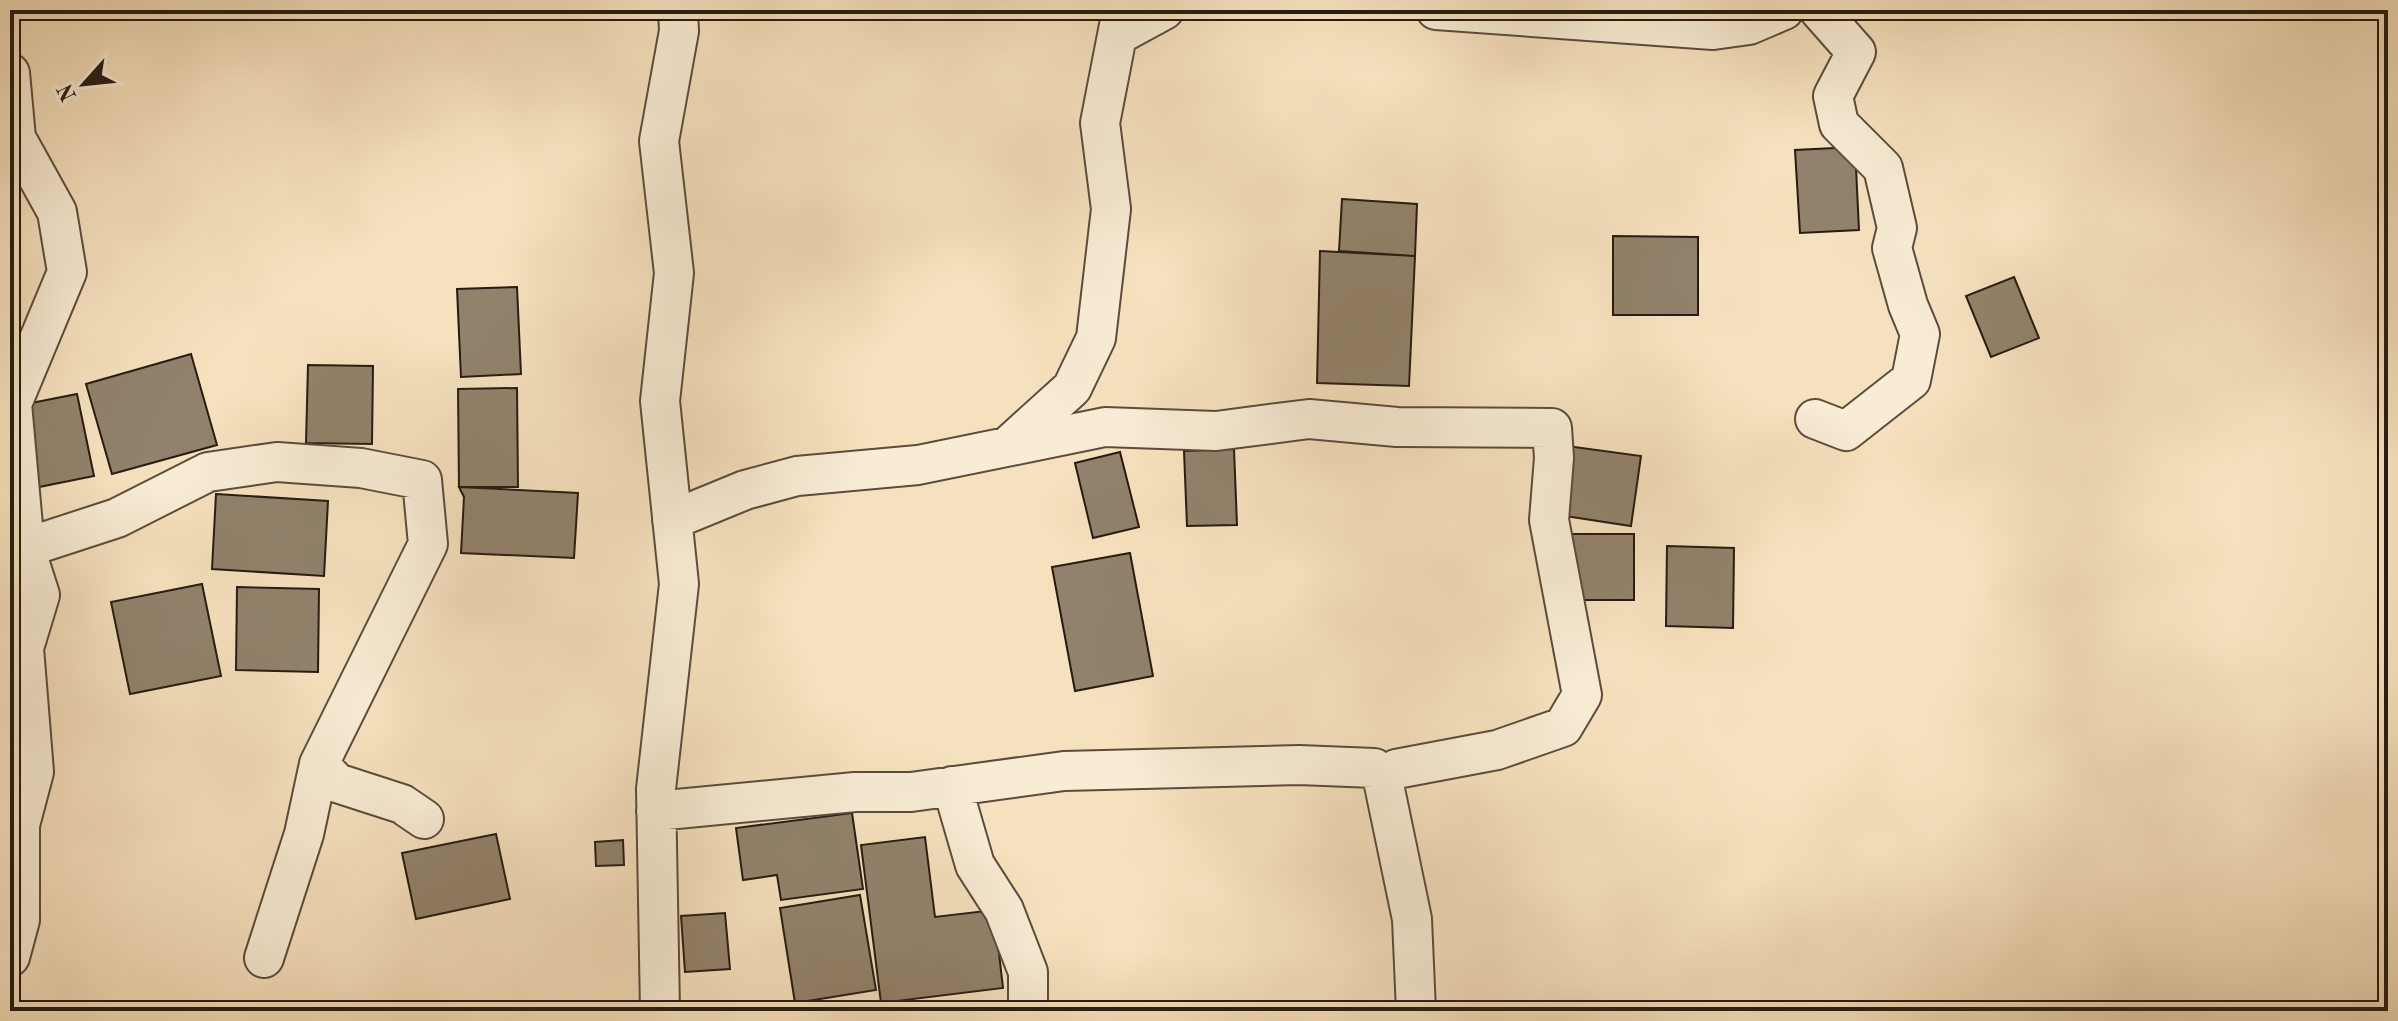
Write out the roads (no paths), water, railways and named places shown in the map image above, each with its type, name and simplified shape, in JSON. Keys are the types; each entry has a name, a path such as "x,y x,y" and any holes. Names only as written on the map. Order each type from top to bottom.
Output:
{"street":[{"path":"660,1011 656,811 679,584 660,401 674,273 659,141 679,31 678,10"},
{"path":"1006,447 1072,388 1096,338 1111,209 1100,123 1120,22 1164,10"},
{"path":"1436,10 1713,30 1749,25 1784,10"},
{"path":"1815,419 1846,431 1911,380 1920,334 1908,305 1892,248 1897,228 1883,168 1839,124 1833,96 1856,52 1819,10"},
{"path":"10,73 16,138 57,212 67,272 12,404 25,548 40,595 17,646 34,772 20,825 20,920 10,957"},
{"path":"672,520 745,490 797,476 918,465 1105,427 1216,431 1309,419 1397,427 1552,428 1554,458 1549,520 1582,695 1563,727 1497,750 1396,769 1383,780"},
{"path":"25,548 117,518 208,472 277,462 361,468 422,480 428,544 319,764 304,834 264,958"},
{"path":"319,764 337,783 402,804 424,819"},
{"path":"656,811 855,792 911,792 1064,771 1230,766 1374,768 1383,780 1412,919 1416,1011"},
{"path":"952,786 975,865 1004,910 1028,972 1028,1011"}]}
